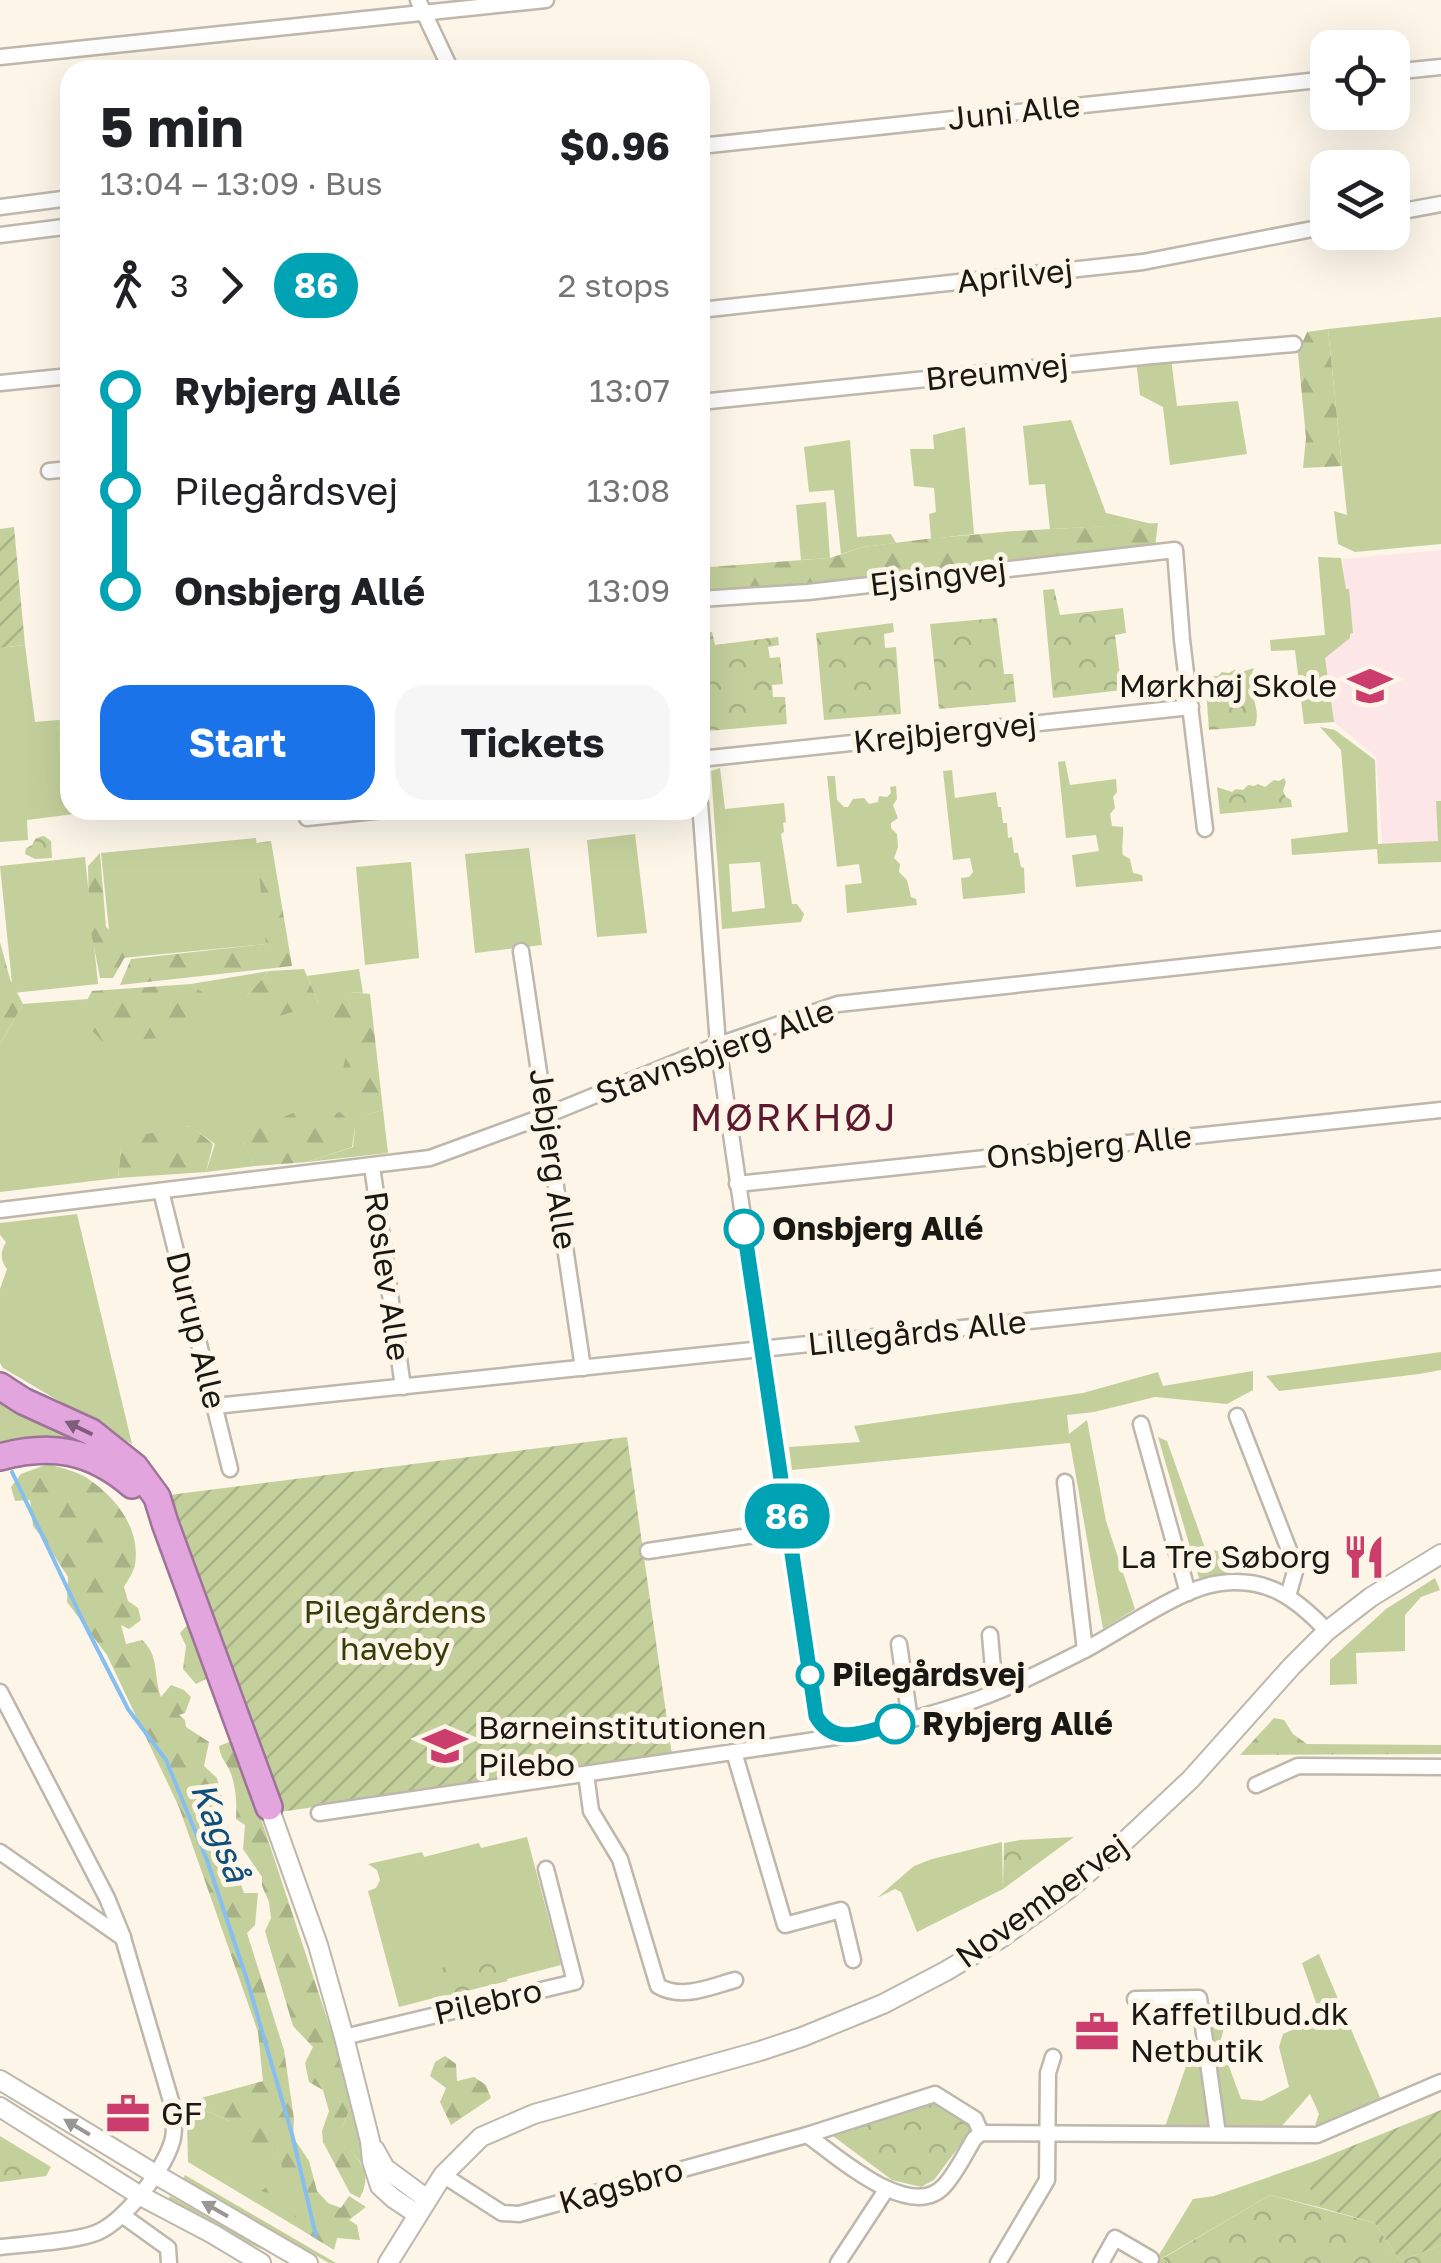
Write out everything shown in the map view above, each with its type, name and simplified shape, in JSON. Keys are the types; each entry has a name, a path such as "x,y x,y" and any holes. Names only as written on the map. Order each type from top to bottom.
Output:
{"highway":[{"path":"0,1386 23,1401 91,1432 135,1467 158,1497 270,1807"},
{"path":"0,1456 25,1450 59,1450 89,1457 117,1472 165,1522"}],"street":[{"path":"0,57 421,6 546,0"},
{"path":"421,6 445,60"},
{"path":"1410,70 1441,67"},
{"name":"Juni Alle","path":"710,145 1310,80"},
{"path":"0,207 60,199"},
{"path":"1410,210 1441,204"},
{"path":"0,235 60,228"},
{"name":"Aprilvej","path":"710,309 1143,262 1310,230"},
{"name":"Breumvej","path":"710,401 1294,344"},
{"path":"0,383 60,377"},
{"path":"50,471 60,470"},
{"name":"Ejsingvej","path":"710,598 808,592 1174,550 1191,707"},
{"path":"1191,707 1205,829"},
{"name":"Krejbjergvej","path":"710,758 1191,707"},
{"path":"701,820 718,1045 816,1716 832,1734 842,1736"},
{"name":"Stavnsbjerg Alle","path":"0,1210 430,1158 547,1116 718,1045 838,1004 1441,939"},
{"name":"Jebjerg Alle","path":"521,950 583,1368"},
{"name":"Onsbjerg Alle","path":"737,1184 1441,1110"},
{"name":"Roslev Alle","path":"372,1166 403,1386"},
{"name":"Durup Alle","path":"161,1192 230,1468"},
{"name":"Lillegårds Alle","path":"214,1406 1441,1278"},
{"path":"1238,1416 1296,1568 1288,1596"},
{"path":"1141,1424 1188,1592"},
{"path":"1065,1482 1085,1650"},
{"path":"648,1551 789,1530"},
{"name":"Novembervej","path":"388,2263 443,2175 481,2137 534,2114 802,2038 892,1999 1002,1938 1124,1842 1190,1779 1327,1630 1371,1597 1441,1554"},
{"path":"319,1813 842,1736 910,1720 995,1692 1085,1650 1208,1584 1241,1582 1273,1589 1304,1606 1327,1630"},
{"path":"990,1635 995,1692"},
{"path":"899,1644 910,1720"},
{"path":"0,1692 107,1898 123,1938 174,2111 174,2139 165,2159 113,2224 92,2235 0,2247"},
{"path":"734,1752 786,1924 841,1910 853,1960"},
{"path":"1256,1785 1298,1766 1441,1767"},
{"path":"586,1774 591,1811 620,1859 658,1986 670,1993 685,1993 735,1980"},
{"path":"270,1807 318,1945 380,2186 393,2198 422,2206"},
{"path":"0,1852 123,1938"},
{"name":"Pilebro","path":"344,2036 576,1982 546,1868"},
{"path":"1135,1998 1199,1998 1218,2134"},
{"path":"998,2263 1047,2180 1048,2074 1053,2057"},
{"path":"0,2080 308,2263"},
{"path":"807,2135 886,2190 926,2196 942,2188 981,2133 1317,2135 1441,2082"},
{"name":"Kagsbro","path":"443,2175 502,2213 519,2214 807,2135 935,2094 975,2119 981,2133"},
{"path":"0,2107 139,2195 261,2263"},
{"path":"838,2263 886,2190"},
{"path":"122,2216 168,2248 169,2263"},
{"path":"1101,2263 1115,2238 1151,2260"}],"shaded area":[{"name":"Mørkhøj Skole","path":"1441,550 1441,848 1383,853 1376,757 1334,722 1304,724 1295,643 1349,638 1343,559"}],"green space":[{"path":"1441,317 1441,544 1355,552 1338,544 1334,511 1347,515 1328,329"},
{"path":"1328,329 1342,466 1303,468 1306,438 1298,353 1307,332"},
{"path":"1171,358 1177,406 1238,401 1247,454 1170,465 1163,407 1140,395 1136,361"},
{"path":"1071,420 1106,513 1152,524 1050,529 1045,484 1029,485 1023,426"},
{"path":"965,427 974,534 931,539 929,514 936,512 934,488 914,486 910,449 934,449 933,435"},
{"path":"850,440 857,537 891,534 896,543 841,554 834,490 809,492 804,447"},
{"path":"826,502 830,558 801,560 796,505"},
{"path":"1158,523 1155,547 977,569 710,594 710,567 830,558 863,547 1014,531"},
{"path":"14,527 25,645 0,648 0,529"},
{"path":"1318,557 1341,558 1349,589 1353,633 1325,658 1334,722 1304,724 1295,650 1271,651 1270,640 1325,635"},
{"path":"1054,589 1060,615 1123,608 1126,633 1115,635 1120,675 1131,675 1131,689 1053,698 1043,590"},
{"path":"997,618 1004,674 1013,674 1016,702 939,709 930,624"},
{"path":"893,623 894,632 884,634 885,648 896,647 901,714 824,720 816,633"},
{"path":"710,632 715,645 778,637 779,645 768,647 770,658 780,657 783,684 772,685 773,697 785,697 787,724 710,731"},
{"path":"25,645 35,722 58,720 60,816 27,820 28,840 0,842 0,648"},
{"path":"1254,668 1251,684 1257,711 1255,726 1209,730 1205,676"},
{"path":"1320,727 1335,730 1375,760 1378,844 1438,841 1436,801 1441,801 1441,862 1378,864 1377,849 1292,855 1291,839 1348,832 1341,750"},
{"path":"1065,761 1070,785 1116,779 1115,808 1110,814 1112,826 1123,827 1123,855 1130,859 1133,873 1142,875 1143,881 1076,887 1072,855 1099,851 1096,835 1066,838 1058,762"},
{"path":"720,768 725,809 784,803 786,822 781,834 792,904 797,904 804,914 801,922 722,929 711,771","holes":["760,862 765,908 732,912 729,864"]},
{"path":"952,770 955,798 996,792 1008,838 1012,837 1014,853 1018,853 1024,868 1025,893 963,899 961,878 973,872 970,858 953,860 943,771"},
{"path":"827,776 835,776 837,800 844,807 853,799 864,798 869,804 878,802 879,796 887,797 890,787 896,786 897,799 893,805 898,818 891,823 897,834 894,858 917,905 847,913 845,885 862,883 859,864 837,867"},
{"path":"1284,778 1283,791 1292,807 1220,814 1217,787 1232,792 1248,785 1265,787"},
{"path":"635,834 647,933 597,937 587,840"},
{"path":"44,836 51,841 52,858 35,859 25,854 36,838"},
{"path":"256,838 267,944 112,959 101,853"},
{"path":"271,841 292,966 120,985 131,959 266,944 256,843"},
{"path":"529,848 542,945 475,953 465,854"},
{"path":"100,853 106,927 130,948 113,978 100,978 89,921 88,866"},
{"path":"85,857 98,984 13,993 0,866"},
{"path":"411,862 419,958 365,965 356,867"},
{"path":"0,942 10,979 23,1004 0,1044"},
{"path":"304,969 319,1004 259,1022 247,996 269,971"},
{"path":"359,969 363,993 350,992 348,1051 367,1115 383,1110 388,1153 307,1162 353,1147 355,1128 323,1119 243,1144 255,1166 206,1172 215,1144 190,1126 121,1150 118,1178 0,1192 0,1044 23,1004 88,999 79,1016 195,1008 208,997 191,984 269,971 247,996 319,1004 307,976"},
{"path":"191,984 209,997 196,1008 203,1019 186,1036 103,1042 78,1016 92,991"},
{"path":"350,992 370,994 383,1110 367,1115 343,1069 347,1051 327,1024"},
{"path":"302,1109 323,1119 340,1112 355,1127 352,1147 307,1162 255,1166 243,1145 256,1129"},
{"path":"191,1126 213,1144 206,1172 118,1178 121,1150 135,1136"},
{"path":"77,1214 132,1444 0,1363 0,1289 7,1269 2,1259 6,1242 0,1235 0,1223"},
{"path":"1441,1352 1441,1370 1419,1374 1279,1391 1266,1376"},
{"path":"1253,1371 1253,1390 1227,1404 1155,1397 1067,1415 1069,1434 1087,1420 1106,1521 1135,1609 1103,1629 1070,1443 792,1470 789,1447 860,1442 854,1426 1083,1393 1158,1372 1163,1386"},
{"path":"0,1391 121,1461 90,1447 49,1436 0,1445"},
{"name":"Pilegårdens haveby","path":"627,1437 672,1755 280,1812 221,1653 169,1495"},
{"path":"1158,1437 1167,1441 1205,1548 1226,1553 1229,1574 1199,1578"},
{"path":"48,1464 87,1478 124,1515 136,1552 134,1568 124,1587 141,1620 129,1629 121,1625 126,1644 142,1640 148,1646 161,1697 171,1685 184,1690 191,1697 185,1713 179,1715 186,1727 209,1742 204,1766 217,1778 224,1804 223,1845 233,1849 233,1862 244,1893 258,1893 255,1925 247,1933 284,2050 293,2137 309,2161 317,2191 328,2203 341,2208 349,2196 366,2207 349,2220 357,2225 360,2240 337,2238 334,2250 295,2226 294,2202 261,2191 284,2175 277,2147 231,2146 230,2121 202,2109 187,2122 186,2102 263,2081 258,2032 179,1807 107,1655 67,1602 68,1577 33,1526 30,1500 15,1501 11,1487 21,1474"},
{"path":"1435,1578 1440,1590 1421,1597 1405,1615 1405,1651 1356,1653 1357,1684 1330,1685 1330,1660 1386,1609"},
{"path":"193,1619 212,1676 196,1684 183,1669 186,1646 180,1633"},
{"path":"1274,1718 1284,1720 1293,1734 1307,1744 1441,1745 1441,1754 1240,1755"},
{"path":"236,1743 354,2100 342,2127 355,2140 351,2151 365,2173 360,2198 350,2193 323,2142 322,2131 329,2111 323,2090 309,2082 305,2063 313,2047 293,2026 265,1931 271,1918 269,1902 262,1877 243,1849 245,1825 236,1819 233,1781 219,1746"},
{"path":"527,1837 561,1965 399,2007 368,1891 376,1888 380,1880 377,1870 368,1864 422,1852 424,1857 479,1843 481,1848"},
{"path":"1074,1837 1003,1889 1004,1843"},
{"path":"1002,1842 1003,1889 917,1932 901,1892 895,1889 877,1898 914,1866"},
{"path":"1319,1954 1382,2102 1329,2124 1315,2125 1319,2114 1310,2094 1281,2127 1165,2127 1208,2003 1230,2008 1220,2042 1241,2099 1262,2101 1289,2087 1279,2047 1283,2034 1321,2017 1302,1963"},
{"path":"487,1957 508,1981 441,1997 433,1970"},
{"path":"445,2056 456,2064 457,2081 474,2077 486,2085 491,2098 451,2125 440,2102 446,2088 430,2076 435,2062"},
{"path":"354,2100 377,2195 342,2127"},
{"path":"934,2102 971,2123 970,2132 934,2180 921,2187 892,2180 829,2133"},
{"path":"202,2109 277,2147 295,2202 295,2226 188,2162 187,2122"},
{"path":"1441,2110 1441,2245 1400,2261 1375,2223 1322,2208 1308,2185 1315,2161"},
{"path":"0,2136 51,2167 46,2176 0,2182"},
{"path":"1315,2161 1322,2208 1270,2195 1154,2263 1193,2199 1214,2196"},
{"path":"185,2175 336,2263 329,2263 183,2179"},
{"path":"1270,2195 1375,2223 1400,2261 1441,2245 1441,2263 1155,2263"},
{"path":"170,2196 287,2260 168,2200"}],"waterway":[{"name":"Kagså","path":"12,1472 128,1709 166,1760 207,1860 292,2134 316,2236"}],"bus line":[{"name":"86","path":"744,1229 816,1716 832,1734 842,1736 895,1724"}],"place":[{"name":"Mørkhøj Skole","path":"1370,686"},
{"name":"Onsbjerg Allé","path":"744,1229"},
{"name":"La Tre Søborg","path":"1364,1557"},
{"name":"Pilegårdsvej","path":"810,1675"},
{"name":"Rybjerg Allé","path":"895,1724"},
{"name":"Børneinstitutionen Pilebo","path":"445,1746"},
{"name":"Kaffetilbud.dk Netbutik","path":"1097,2032"},
{"name":"GF","path":"128,2114"}],"district":[{"name":"MØRKHØJ","path":"794,1118"}]}
